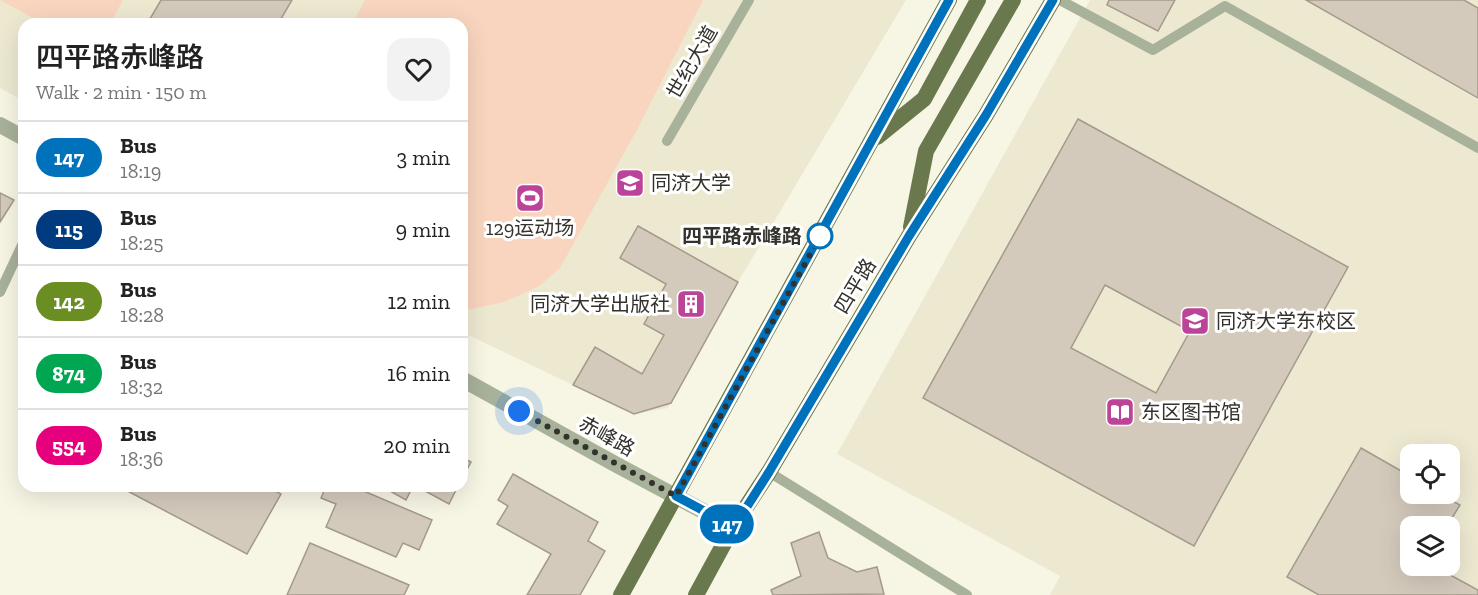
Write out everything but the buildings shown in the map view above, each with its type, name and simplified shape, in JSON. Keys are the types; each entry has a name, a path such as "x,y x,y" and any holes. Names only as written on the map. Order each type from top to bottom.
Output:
{"main road":[{"path":"621,595 949,0"},
{"path":"871,143 924,99 978,0"},
{"path":"909,236 926,151 1013,0"},
{"name":"四平路","path":"696,595 734,527 909,236 986,115 1053,0"}],"street":[{"path":"0,125 18,135"},
{"name":"赤峰路","path":"468,382 734,527"}],"lane":[{"name":"世纪大道","path":"667,141 749,0"},
{"path":"1060,0 1152,50 1226,3 1478,148"},
{"path":"0,292 18,254"},
{"path":"769,472 967,595"}],"shaded area":[{"name":"同济大学","path":"0,0 906,0 738,282 668,408 634,414 468,335 468,18 18,18 18,98 0,88"},
{"path":"0,0 123,0 113,18 33,18"},
{"name":"129运动场","path":"365,0 703,0 638,128 560,268 538,287 504,302 472,309 468,309 468,18 355,18"},
{"name":"同济大学东校区","path":"1090,0 1478,0 1478,595 1050,595 1060,576 837,454"}],"bus line":[{"name":"147","path":"949,0 676,496 734,527 909,236 986,115 1053,0"}],"place":[{"name":"同济大学","path":"630,183"},
{"name":"129运动场","path":"530,198"},
{"name":"四平路赤峰路","path":"820,236"},
{"name":"同济大学出版社","path":"691,304"},
{"name":"同济大学东校区","path":"1195,321"},
{"name":"东区图书馆","path":"1120,412"}],"route":[{"path":"519,411 676,496 822,233 820,236"}]}
